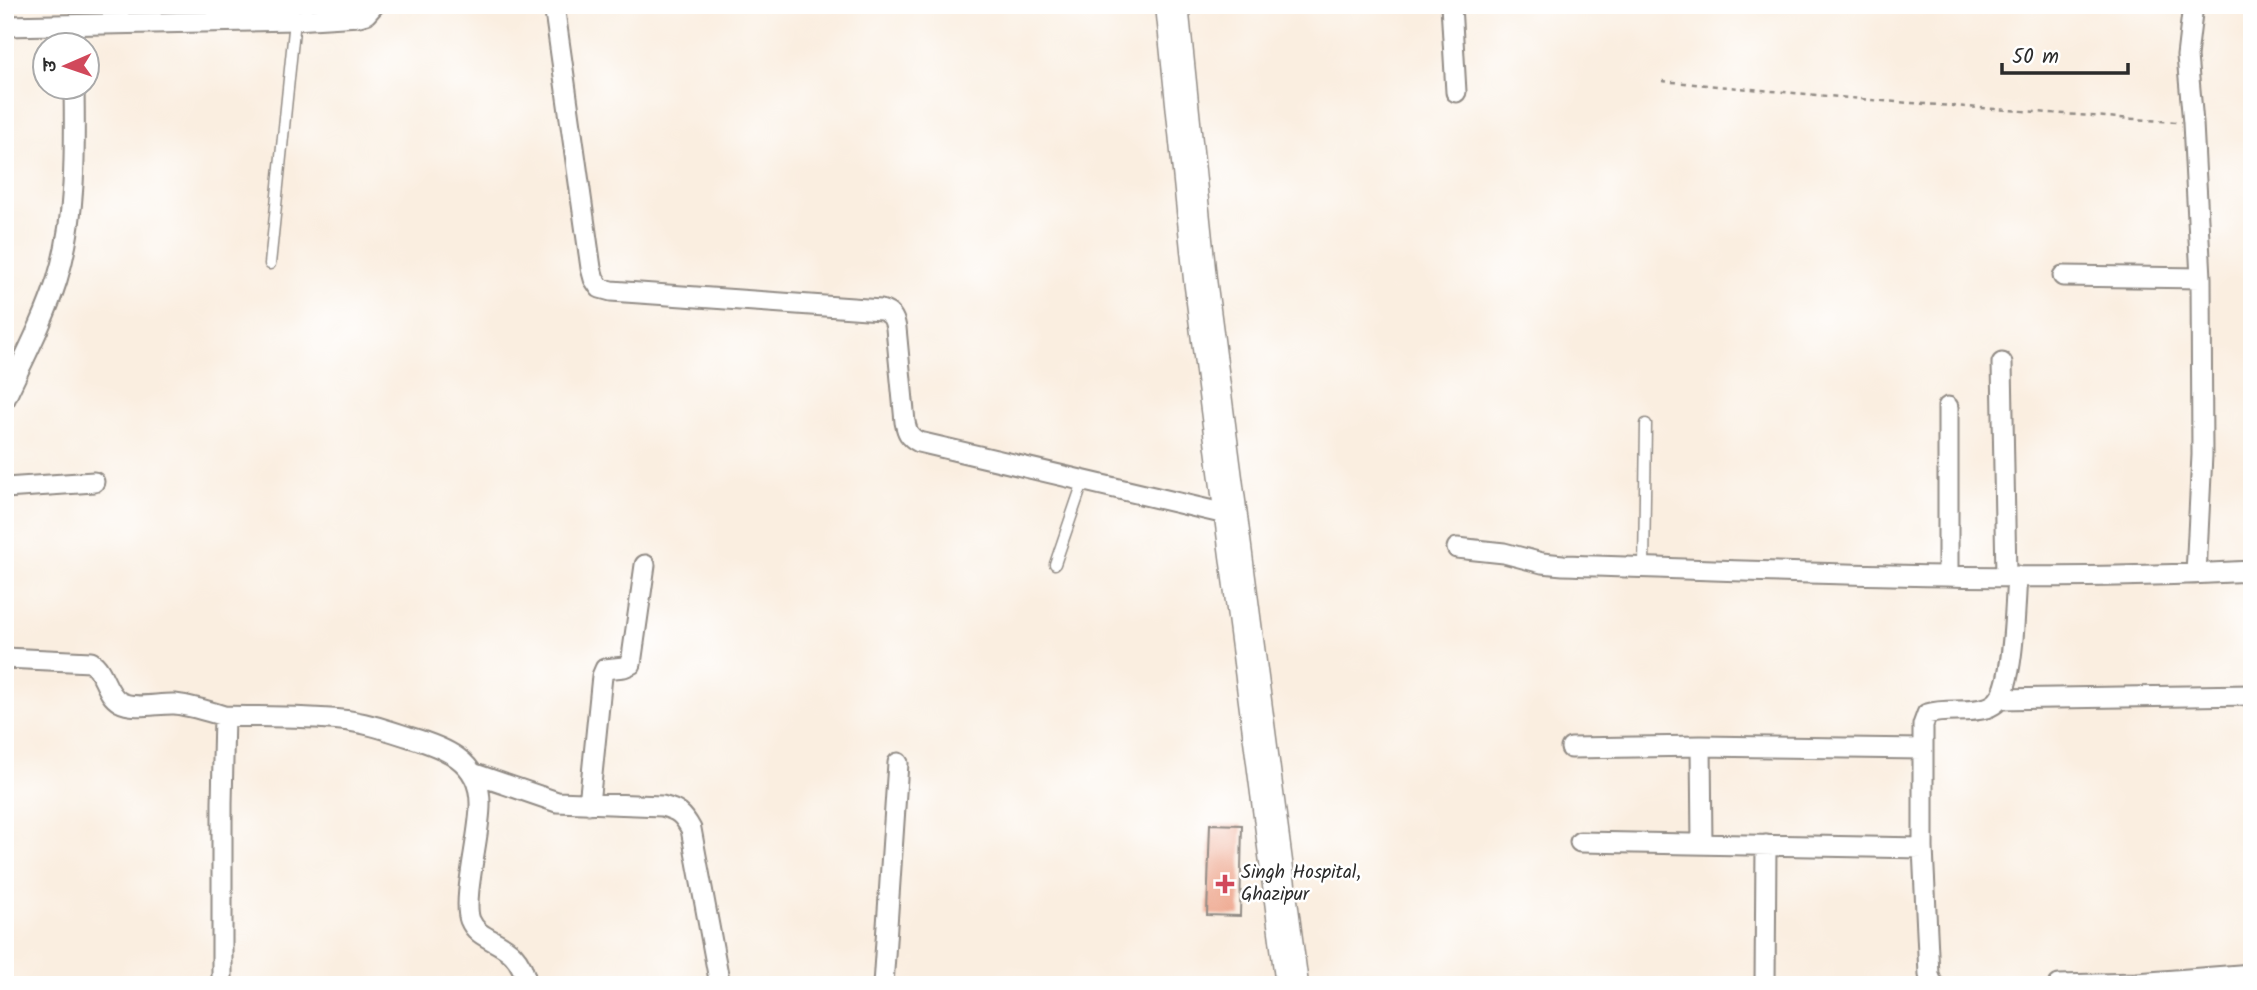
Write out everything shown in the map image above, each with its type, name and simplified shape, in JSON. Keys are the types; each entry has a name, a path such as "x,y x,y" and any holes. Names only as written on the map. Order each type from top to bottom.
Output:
{"highway":[{"path":"1172,5 1200,279 1293,985"}],"street":[{"path":"102,34 359,16 366,14 374,5"},
{"path":"554,5 592,268 594,279 600,288 611,291 881,310 890,313 895,319 907,433 912,438 919,442 1083,482 1230,515"},
{"path":"1451,5 1456,92"},
{"path":"2193,5 2187,56 2201,278 2202,455 2196,574"},
{"path":"5,26 46,32"},
{"path":"5,399 50,299 65,248 72,182 74,102"},
{"path":"2063,276 2201,278"},
{"path":"1935,985 1929,975 1923,848 1923,725 1927,714 1937,710 1975,711 1989,708 2000,699 2007,681 2012,576 2002,363"},
{"path":"1948,407 1948,575"},
{"path":"5,488 93,482"},
{"path":"1457,548 1504,553 1542,563 1644,568 2012,576 2252,571"},
{"path":"589,804 601,676 605,669 631,664 645,565"},
{"path":"5,658 91,662 98,666 120,702 175,704 224,716 321,718 358,723 437,746 454,754 472,773 480,799 480,822 468,906 470,920 478,930 511,951 521,961 527,985"},
{"path":"2000,699 2252,695"},
{"path":"222,985 224,716"},
{"path":"1571,748 1702,746 1923,749"},
{"path":"1702,746 1702,844"},
{"path":"883,985 898,764"},
{"path":"472,773 557,802 662,806 677,809 691,829 720,985"},
{"path":"1580,842 1923,848"},
{"path":"1765,985 1766,845"},
{"path":"2059,985 2137,983 2252,974"}],"lane":[{"path":"270,264 295,20"},
{"path":"1644,568 1646,424"},
{"path":"1055,564 1083,482"}],"path":[{"path":"1661,81 1883,101 2193,123"}],"building":[{"path":"1210,824 1242,825 1240,916 1207,915"}],"place":[{"name":"Singh Hospital, Ghazipur","path":"1225,884"}]}
